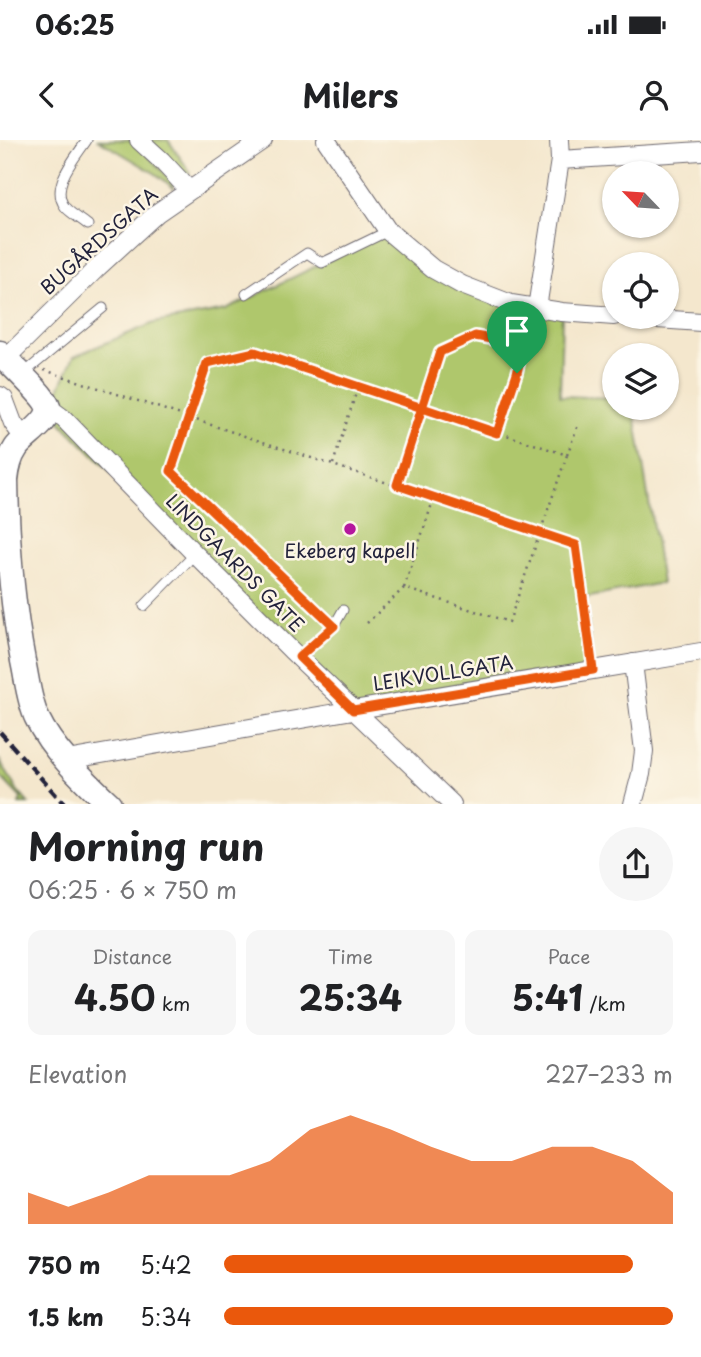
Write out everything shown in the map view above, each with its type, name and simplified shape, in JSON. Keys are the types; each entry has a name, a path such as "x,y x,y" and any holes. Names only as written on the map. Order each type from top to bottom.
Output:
{"main road":[{"path":"16,364 47,404 49,411 46,419 24,438 11,456 6,480 8,558 14,611 33,709 41,726 67,761 109,804"}],"street":[{"path":"139,140 190,190"},
{"name":"BUGÅRDSGATA","path":"16,364 98,267 157,213 263,140"},
{"path":"326,140 388,231 433,269 462,285 511,304 602,315"},
{"path":"537,308 560,160 559,140"},
{"path":"560,160 701,151"},
{"path":"679,320 701,322"},
{"path":"0,396 4,399 13,423 24,438"},
{"name":"LINDGAARDS GATE","path":"49,411 64,419 195,554 447,802"},
{"name":"LEIKVOLLGATA","path":"67,761 701,652"},
{"path":"633,663 644,751 633,804"}],"lane":[{"path":"87,140 64,177 60,196 64,206 88,225"},
{"path":"246,294 307,253 322,263 388,231"},
{"path":"16,364 103,308"},
{"path":"144,606 195,554"},
{"path":"299,657 334,626 343,610"}],"path":[{"path":"397,485 440,352 475,336 515,349 520,360 497,433"},
{"path":"334,626 171,471 207,363 255,352 567,455"},
{"path":"16,364 189,417 576,545 593,670"},
{"path":"333,464 359,386"},
{"path":"404,588 509,622 578,425"},
{"path":"368,623 404,588 434,498"}],"green space":[{"path":"99,140 129,140 143,150 173,182 174,188 156,174"},
{"path":"147,140 168,140 190,172 186,175"},
{"path":"388,231 433,269 562,312 560,396 602,398 602,420 636,420 662,583 585,598 593,670 353,710 49,411 74,356 154,323 226,310"},
{"path":"0,761 17,790 29,804 19,804 21,798 0,776"}],"railway":[{"path":"0,732 64,804"}],"place":[{"name":"Ekeberg kapell","path":"350,529"}],"route":[{"path":"517,373 497,433 423,408 359,386 255,352 207,363 171,471 334,626 299,657 353,710 593,670 576,545 397,485 423,408 440,352 475,336 491,339 515,349 520,360 517,373"}]}
